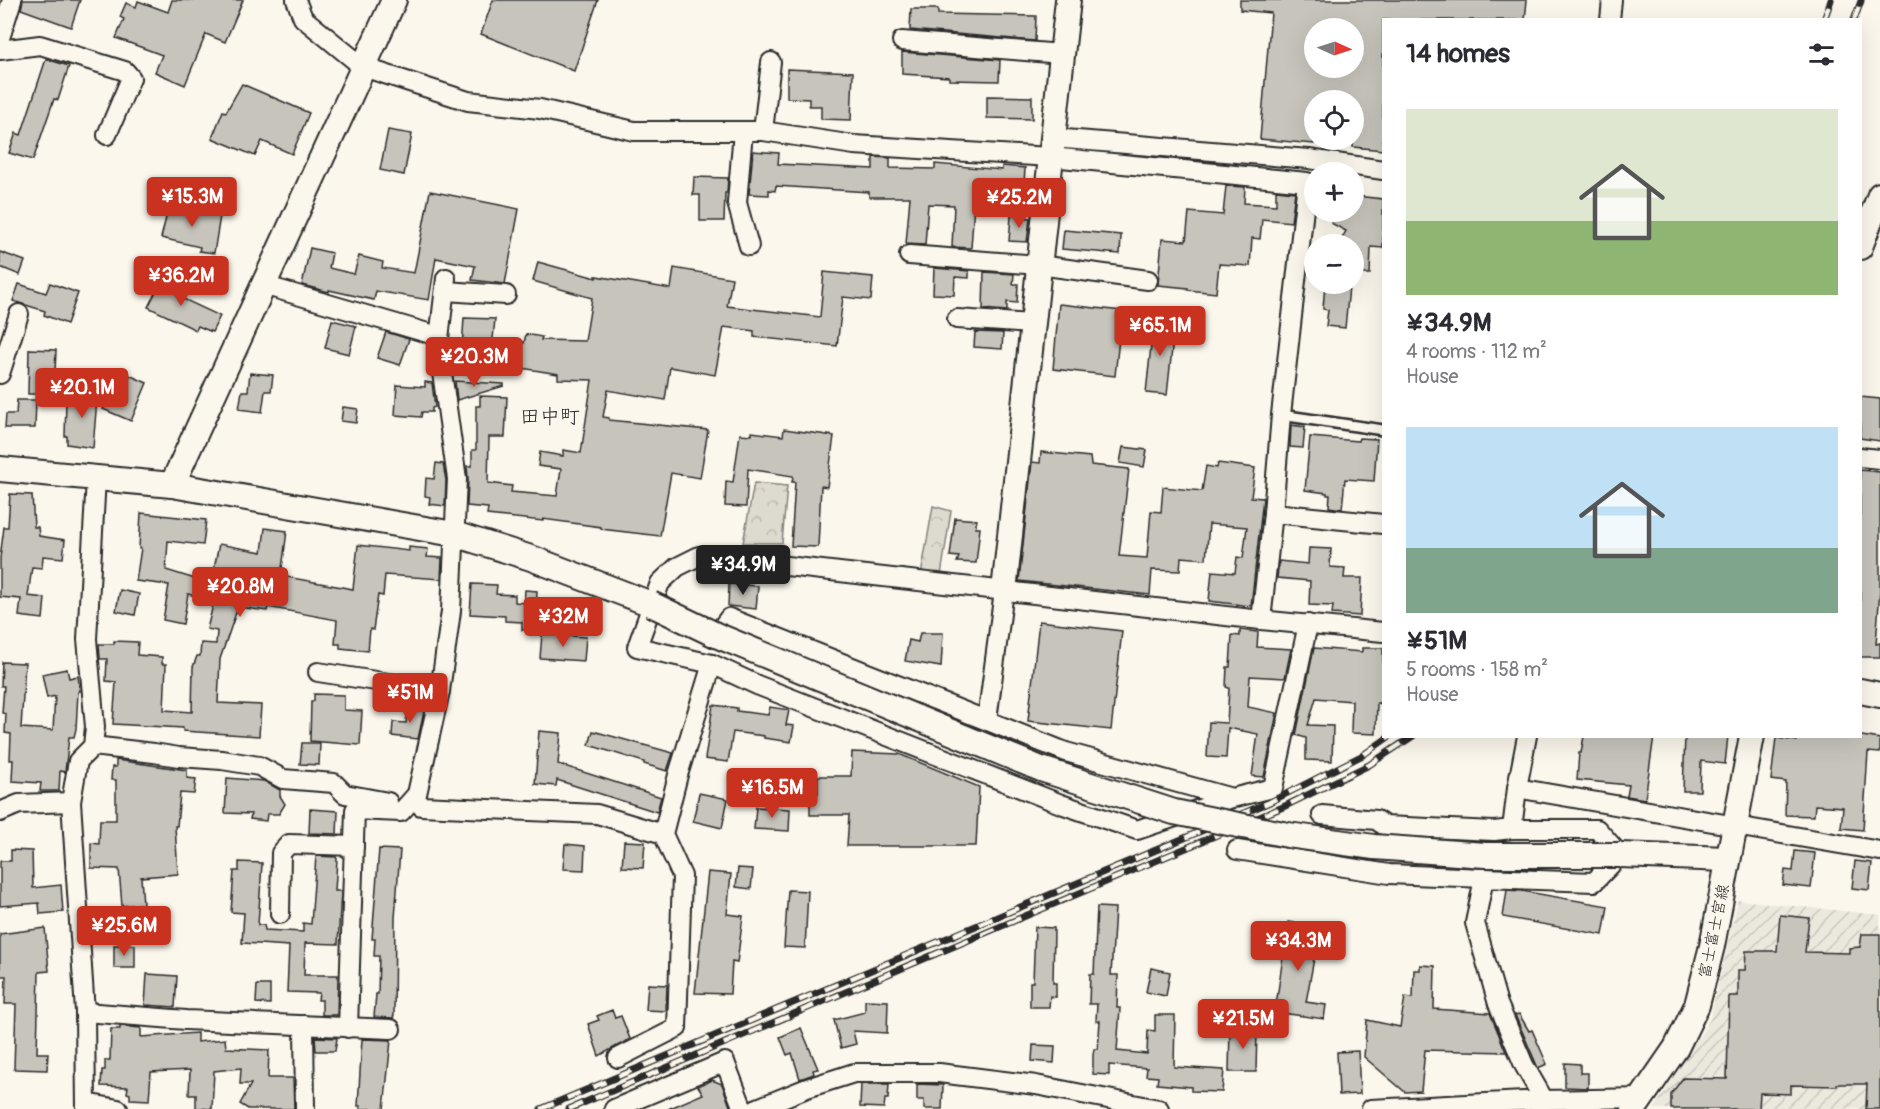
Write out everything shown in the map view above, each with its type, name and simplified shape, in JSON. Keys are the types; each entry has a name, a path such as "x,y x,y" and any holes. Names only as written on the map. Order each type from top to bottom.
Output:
{"street":[{"path":"0,38 12,0"},
{"path":"296,0 303,18 363,67 468,101 540,109 634,131 763,131 854,145 1052,148 1309,159 1382,170"},
{"path":"172,485 394,0"},
{"path":"987,720 1004,591 1068,0"},
{"path":"1610,18 1612,0"},
{"path":"902,41 1062,54"},
{"path":"0,50 40,45 125,71 131,78 108,135"},
{"path":"763,131 771,62"},
{"path":"743,131 737,203 749,246"},
{"path":"1052,148 1307,182 1260,620"},
{"path":"1862,243 1877,210"},
{"path":"909,255 1039,265 1148,280"},
{"path":"348,1028 355,810 401,812 417,794 440,691 451,611 457,479 439,351 446,284 506,295"},
{"path":"263,285 431,334 439,339"},
{"path":"0,374 19,314"},
{"path":"957,319 1033,324"},
{"path":"1862,457 1880,459"},
{"path":"0,469 172,485 454,534 531,558 651,604 716,635 1041,769 1174,812 1288,835 1374,847 1485,855 1620,855 1727,859"},
{"path":"96,478 87,639 95,727 93,746 78,761 71,802 85,1012 86,1106 118,1109"},
{"path":"1273,513 1382,524"},
{"path":"1308,624 1273,788 1232,798 1137,830 1061,804 879,731 757,686 712,664 637,646 660,583 676,567 699,556 1382,632"},
{"path":"716,635 729,618 1066,752 1232,798"},
{"path":"618,1058 677,1028 682,876 663,834 678,775 712,664"},
{"path":"318,672 440,691"},
{"path":"1862,692 1880,695"},
{"path":"1512,829 1527,738"},
{"name":"富士富士宮線","path":"1638,1104 1676,1048 1697,1005 1712,946 1752,738"},
{"path":"93,746 259,766 283,779 334,783 345,794 396,804"},
{"path":"1517,788 1880,851"},
{"path":"0,812 19,804 71,802"},
{"path":"421,806 597,814 663,834"},
{"path":"1322,815 1376,820 1384,826 1494,831 1597,829 1620,855"},
{"path":"280,914 281,853 289,844 354,846"},
{"path":"1237,850 1389,874 1594,882 1620,855"},
{"path":"1484,878 1475,923 1498,1005 1524,1065 1544,1100"},
{"path":"85,1012 186,1020 391,1029"},
{"path":"304,1025 305,1109"},
{"path":"614,1108 725,1062 743,1109"},
{"path":"755,1109 854,1073 939,1073 1036,1084 1159,1109"},
{"path":"1371,1109 1544,1100 1638,1104"}],"lane":[{"path":"1281,415 1382,430"}],"shaded area":[{"path":"1738,900 1880,915 1880,1109 1654,1109 1710,1019"}],"green space":[{"path":"754,483 787,486 782,543 743,543"},
{"path":"933,506 951,511 941,575 921,575"}],"building":[{"path":"23,0 80,0 71,27 21,9"},
{"path":"172,0 243,0 225,42 206,34 185,85 155,72 162,55 116,38 124,19 120,17 126,3 136,7 138,1 168,12"},
{"path":"493,0 598,0 574,71 481,34"},
{"path":"1240,0 1527,0 1525,18 1382,18 1382,150 1364,148 1364,90 1304,90 1304,143 1260,139 1271,13 1240,10"},
{"path":"911,9 938,9 938,14 1036,16 1035,41 910,30"},
{"path":"902,52 1000,60 999,81 949,80 949,77 902,74"},
{"path":"46,59 69,66 58,100 54,99 33,160 9,153 16,133 21,135"},
{"path":"787,69 853,72 851,120 821,119 821,106 809,106 809,99 787,98"},
{"path":"242,84 309,113 292,154 262,141 255,156 212,138 223,111 226,112"},
{"path":"987,96 1032,97 1032,119 987,118"},
{"path":"388,130 412,134 404,175 380,170"},
{"path":"753,151 779,153 778,164 873,169 873,157 890,158 890,168 935,169 935,164 1002,170 1002,166 1025,168 1024,184 1020,184 1018,207 974,205 971,248 952,247 954,205 928,204 925,245 906,244 910,197 869,197 869,192 776,186 775,191 769,190 769,195 749,194"},
{"path":"694,177 728,178 724,221 700,221 700,195 693,195"},
{"path":"1226,186 1245,187 1244,203 1276,205 1276,190 1295,192 1291,222 1262,219 1260,239 1252,238 1250,266 1219,264 1216,293 1158,285 1162,239 1186,241 1189,212 1223,215"},
{"path":"430,191 519,209 505,284 472,280 475,266 436,258 429,300 376,291 374,300 302,285 310,248 332,253 329,268 354,274 359,256 383,262 382,268 414,273"},
{"path":"1364,197 1382,199 1382,248 1371,247 1370,274 1364,274 1364,234 1344,234 1346,231 1331,223 1364,222"},
{"path":"169,205 220,216 214,253 199,251 200,247 161,238"},
{"path":"1011,216 1030,218 1027,242 1009,241"},
{"path":"1064,230 1121,235 1120,254 1062,249"},
{"path":"0,252 25,261 20,275 0,267"},
{"path":"538,262 596,278 596,276 671,289 674,268 732,278 727,306 820,317 824,272 873,277 871,300 843,297 837,346 754,337 754,331 724,327 715,375 670,367 665,400 608,390 603,417 609,420 708,430 700,478 671,473 660,536 543,519 543,521 487,515 488,508 467,506 467,466 472,466 472,450 476,450 476,406 480,406 480,396 507,397 505,437 489,437 488,483 512,486 511,492 557,496 561,469 538,466 540,452 563,456 563,450 581,453 592,380 558,379 558,374 515,367 519,340 524,343 526,334 542,337 541,340 585,341 592,298 533,281"},
{"path":"934,268 969,271 969,278 955,277 954,295 933,294"},
{"path":"984,272 1014,274 1013,284 1018,284 1017,303 1007,302 1007,311 983,309"},
{"path":"164,276 184,286 179,297 220,316 212,332 198,326 196,330 148,307"},
{"path":"50,283 78,293 67,324 44,315 45,311 13,301 19,284 46,293"},
{"path":"1324,294 1348,294 1345,328 1326,326 1328,310 1323,309"},
{"path":"1059,304 1122,311 1115,376 1053,369"},
{"path":"464,318 495,319 492,349 462,348"},
{"path":"1154,318 1175,321 1167,395 1146,393"},
{"path":"332,320 356,326 349,354 325,348"},
{"path":"386,332 409,339 400,365 377,358"},
{"path":"975,332 1003,333 1002,349 974,347"},
{"path":"29,349 56,350 54,394 28,394"},
{"path":"120,371 147,383 131,421 103,409"},
{"path":"250,373 273,375 271,391 265,391 262,412 239,409 242,391 248,391"},
{"path":"99,374 93,448 67,444 67,436 65,436 66,401 83,402"},
{"path":"455,381 504,384 504,386 457,400"},
{"path":"425,382 432,383 435,407 432,408 432,412 422,412 421,417 395,415 397,385 425,387"},
{"path":"1862,397 1880,399 1880,441 1862,438"},
{"path":"17,400 36,400 35,428 5,428 6,414 16,414"},
{"path":"343,407 358,409 356,423 341,421"},
{"path":"1291,425 1305,427 1303,448 1290,447"},
{"path":"784,429 834,436 827,487 821,486 818,547 791,546 795,482 792,482 793,476 748,469 746,507 725,506 726,481 733,482 740,434 752,435 752,432 783,436"},
{"path":"1310,437 1358,441 1359,438 1377,439 1374,481 1345,479 1342,509 1329,507 1330,495 1327,493 1305,490"},
{"path":"1123,447 1147,450 1144,467 1120,463"},
{"path":"1041,452 1090,457 1091,465 1129,469 1119,556 1147,558 1151,511 1161,512 1163,487 1202,491 1206,466 1217,468 1218,463 1255,468 1251,497 1263,498 1251,606 1209,601 1212,571 1235,573 1237,557 1243,558 1247,527 1209,524 1206,559 1181,557 1180,571 1152,570 1150,595 1019,581 1032,462 1040,463"},
{"path":"436,463 443,464 446,480 445,506 429,504 430,497 425,496 426,478 434,479"},
{"path":"1862,470 1880,472 1880,589 1876,644 1880,643 1880,657 1862,657"},
{"path":"10,494 32,495 34,527 38,527 39,536 65,540 63,558 43,556 42,568 32,567 28,596 45,598 43,619 19,616 21,599 0,597 0,558 4,527 8,527"},
{"path":"141,513 206,520 203,545 168,541 166,570 211,584 219,544 262,552 265,528 287,531 281,576 353,589 358,545 409,551 409,547 428,549 427,557 442,558 441,579 385,575 383,596 378,595 373,630 370,629 368,651 340,648 340,644 335,644 337,620 268,607 267,611 238,607 220,659 218,703 261,705 259,736 113,724 116,682 106,681 107,659 100,659 99,644 114,644 114,641 138,642 137,655 162,657 162,664 166,664 164,710 192,712 193,667 197,656 200,656 201,643 216,644 217,631 207,629 214,601 188,594 183,624 163,620 169,585 136,581 141,548 139,548"},
{"path":"955,518 977,520 975,528 980,528 976,563 957,562 959,557 950,556"},
{"path":"1309,548 1331,549 1330,567 1345,568 1344,578 1362,578 1360,616 1332,614 1333,606 1309,605 1310,581 1277,578 1279,561 1308,564"},
{"path":"472,584 497,585 496,594 515,595 515,602 524,603 525,590 537,591 535,630 522,630 522,622 505,621 505,616 470,614"},
{"path":"729,584 758,586 756,609 728,606"},
{"path":"120,590 139,594 135,615 116,611"},
{"path":"1039,621 1122,631 1111,730 1028,721"},
{"path":"1240,630 1258,632 1257,647 1291,649 1285,678 1250,676 1248,707 1277,713 1264,777 1252,776 1258,734 1228,728 1226,758 1207,757 1209,722 1227,723 1229,688 1226,687 1227,667 1230,667 1232,635 1240,636"},
{"path":"920,633 943,633 941,667 905,661 909,640 918,642"},
{"path":"542,634 586,637 584,661 540,658"},
{"path":"1314,648 1362,652 1362,648 1382,648 1382,704 1377,703 1376,734 1351,733 1352,701 1316,698 1308,725 1333,726 1332,761 1306,760 1306,738 1296,735"},
{"path":"2,662 25,663 21,728 53,730 55,696 47,698 42,674 67,669 69,678 78,676 80,691 78,692 76,729 74,737 69,737 65,772 60,771 59,791 40,791 41,783 12,781 11,734 5,733 6,714 2,713 4,686 1,686"},
{"path":"314,694 344,695 344,710 362,711 360,745 310,741 311,701 314,701"},
{"path":"408,705 425,707 418,739 392,736 393,722 406,723"},
{"path":"713,705 768,715 770,707 789,710 786,725 794,726 791,742 733,732 728,762 705,759"},
{"path":"539,731 561,733 558,764 661,797 657,812 557,780 556,786 535,784"},
{"path":"593,731 673,753 667,771 589,745"},
{"path":"1862,736 1880,739 1880,753 1868,752 1863,830 1841,828 1843,807 1815,805 1814,816 1785,815 1786,782 1771,780 1776,738 1797,741 1797,738 1862,738"},
{"path":"1584,738 1654,738 1645,799 1627,796 1629,785 1577,780 1579,753 1581,753"},
{"path":"1685,738 1728,738 1725,764 1701,761 1700,791 1683,791"},
{"path":"302,743 320,743 319,765 300,764"},
{"path":"852,752 899,754 979,787 976,846 847,846 849,815 810,815 810,793 818,793 818,776 851,776"},
{"path":"116,760 187,770 187,778 196,779 194,794 180,793 177,826 175,826 178,874 141,877 143,904 122,906 119,869 91,868 91,843 99,844 100,820 116,820 116,780 111,780 112,767 116,767"},
{"path":"227,778 264,781 280,790 280,796 285,804 279,814 267,814 266,821 250,819 251,814 225,813"},
{"path":"699,793 728,799 722,828 693,821"},
{"path":"756,807 790,809 789,831 754,829"},
{"path":"310,809 338,811 337,834 309,833"},
{"path":"624,841 645,842 643,868 622,867"},
{"path":"565,844 585,846 584,870 563,869"},
{"path":"379,849 400,850 395,918 393,1018 374,1017 376,994 378,994 379,956 374,956 375,939 372,939"},
{"path":"11,850 32,851 33,888 61,885 63,912 40,914 39,903 0,906 0,861 11,861"},
{"path":"1795,851 1815,853 1811,888 1783,885 1785,870 1793,871"},
{"path":"316,856 336,857 337,859 335,891 341,891 338,944 305,943 304,975 338,975 337,1015 322,1015 322,1000 318,1000 319,993 287,992 289,946 242,943 244,913 231,912 234,871 239,871 239,862 262,863 258,925 264,925 265,930 303,932 303,923 311,924"},
{"path":"1855,861 1872,863 1869,890 1852,888"},
{"path":"738,868 753,869 751,889 736,887"},
{"path":"708,872 731,874 727,914 743,916 737,963 732,962 730,994 695,993"},
{"path":"788,890 808,891 805,948 784,947"},
{"path":"1507,890 1608,906 1603,935 1503,917"},
{"path":"1097,907 1115,908 1111,975 1118,975 1117,1008 1120,1008 1117,1051 1147,1054 1148,1030 1155,1031 1155,1015 1175,1015 1174,1067 1224,1070 1222,1092 1191,1091 1191,1087 1157,1084 1158,1077 1146,1076 1147,1068 1109,1065 1109,1075 1093,1074 1093,1055 1094,1049 1098,1049 1100,1021 1096,1021 1097,1004 1089,1004 1090,974 1094,974"},
{"path":"1780,915 1809,918 1805,952 1849,953 1849,948 1860,947 1862,934 1880,934 1880,1109 1866,1109 1867,1084 1837,1084 1837,1086 1791,1085 1791,1094 1760,1093 1759,1109 1671,1109 1671,1094 1683,1078 1727,1079 1729,996 1738,996 1738,970 1745,970 1746,951 1777,951"},
{"path":"1288,922 1320,926 1306,1002 1326,1005 1324,1019 1275,1012"},
{"path":"1035,927 1054,928 1053,983 1056,983 1056,997 1050,996 1049,1007 1030,1007"},
{"path":"45,928 49,971 39,972 37,1053 48,1053 47,1070 14,1069 16,1004 5,1004 6,976 0,976 0,934"},
{"path":"114,945 135,945 135,968 114,968"},
{"path":"1420,965 1435,966 1434,1009 1490,1013 1506,1052 1425,1050 1421,1091 1405,1092 1364,1057 1367,1020 1400,1027 1405,997 1413,998 1414,970 1420,970"},
{"path":"1151,968 1170,972 1166,996 1146,992"},
{"path":"147,974 177,976 175,1007 145,1005"},
{"path":"648,984 667,985 666,1011 646,1010"},
{"path":"257,985 270,985 270,1004 256,1003"},
{"path":"865,1000 888,1001 887,1033 853,1031 856,1044 841,1048 834,1020 865,1012"},
{"path":"612,1010 615,1018 621,1016 630,1039 599,1056 588,1024 599,1020 597,1016"},
{"path":"1519,1014 1529,1031 1532,1030 1547,1064 1538,1068 1515,1015"},
{"path":"120,1026 141,1028 141,1037 197,1033 197,1042 225,1039 226,1048 269,1050 268,1078 293,1078 294,1109 248,1109 240,1104 251,1084 240,1084 241,1068 214,1071 212,1109 196,1108 196,1095 189,1095 190,1070 151,1072 149,1100 130,1099 130,1094 127,1093 128,1087 101,1086 105,1060 110,1060 111,1029 120,1029"},
{"path":"801,1028 818,1069 813,1070 814,1074 800,1079 792,1053 787,1055 780,1037"},
{"path":"1230,1028 1257,1029 1256,1072 1229,1072"},
{"path":"315,1037 337,1038 335,1051 316,1051"},
{"path":"362,1039 391,1040 384,1109 360,1109 358,1106"},
{"path":"1033,1045 1055,1046 1054,1063 1032,1061"},
{"path":"1358,1051 1360,1094 1339,1095 1337,1052"},
{"path":"1565,1063 1580,1064 1580,1073 1588,1073 1588,1088 1565,1087"},
{"path":"712,1080 722,1084 731,1109 668,1109 703,1094 698,1086"},
{"path":"861,1084 889,1084 888,1099 885,1099 884,1108 860,1107"},
{"path":"917,1084 943,1085 942,1109 924,1109 924,1100 917,1100"}],"railway":[{"path":"1825,18 1831,0"},
{"path":"1855,18 1861,1"},
{"path":"541,1109 1270,802 1363,755 1387,738"},
{"path":"569,1109 1283,807 1369,765 1410,738"}],"district":[{"name":"田中町","path":"550,416"}]}
